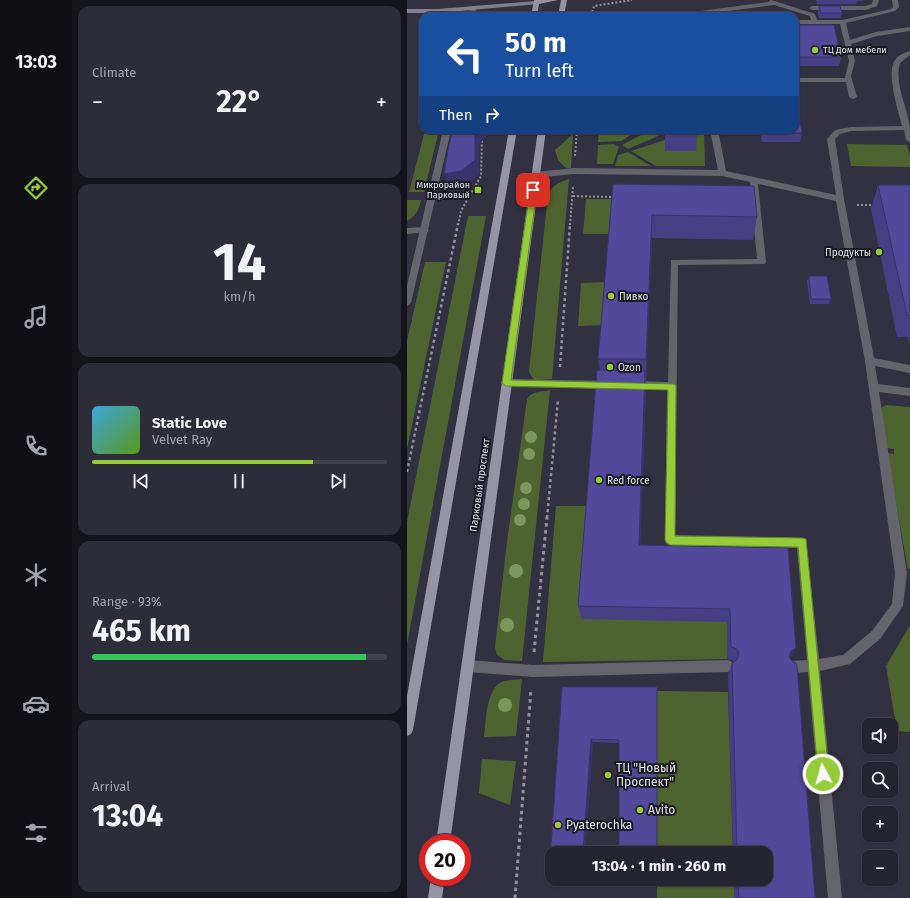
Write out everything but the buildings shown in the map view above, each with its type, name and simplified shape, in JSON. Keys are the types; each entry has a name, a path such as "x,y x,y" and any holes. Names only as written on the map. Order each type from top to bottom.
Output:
{"main road":[{"path":"407,11 473,8 555,0"},
{"path":"562,12 564,0"},
{"path":"535,12 537,1"},
{"path":"407,730 512,134"},
{"name":"Парковый проспект","path":"444,834 541,134"},
{"path":"435,898 437,886"}],"street":[{"path":"765,0 812,12 866,8 875,5 876,0"},
{"path":"810,0 814,22"},
{"path":"799,22 843,22 893,10 896,7 895,0"},
{"path":"708,12 776,3"},
{"path":"472,12 473,8"},
{"path":"843,22 853,65 848,73 853,97"},
{"path":"848,43 876,34 910,29"},
{"path":"910,53 900,59 895,68 910,140"},
{"path":"799,80 849,80"},
{"path":"790,667 813,666 846,660 876,635 897,606 901,573 870,361 831,139 837,132 851,129 907,128"},
{"path":"407,303 446,134"},
{"path":"715,134 722,173"},
{"path":"535,175 574,171 722,173 841,202"},
{"path":"754,181 762,262 674,262 670,540 802,542 835,898"},
{"path":"407,231 425,230"},
{"path":"870,361 910,369"},
{"path":"506,383 672,386"},
{"path":"873,387 910,392"},
{"path":"467,666 533,671 728,666"}],"path":[{"path":"592,12 594,6 632,0"},
{"path":"515,898 533,671 559,385 577,134"},
{"path":"407,472 461,211 481,176 482,137"},
{"path":"573,196 621,197"},
{"path":"841,202 879,205"}],"green space":[{"path":"424,134 438,134 424,192 409,192"},
{"path":"573,134 571,168 566,168 558,160 555,150"},
{"path":"599,134 632,134 622,141 598,142"},
{"path":"643,134 663,134 628,149 622,145"},
{"path":"692,134 704,134 705,166 656,166 631,151 665,140 665,151"},
{"path":"614,144 619,147 613,164 597,164 598,145"},
{"path":"847,144 907,145 910,156 910,167 851,166"},
{"path":"628,152 651,166 615,166 618,155"},
{"path":"569,179 552,379 535,380 529,371 548,195 554,186"},
{"path":"586,199 628,199 612,234 583,234"},
{"path":"407,200 421,200 417,212 407,221"},
{"path":"468,216 486,216 407,645 407,522"},
{"path":"425,262 446,262 407,449 407,341"},
{"path":"608,282 605,325 578,326 581,283"},
{"path":"550,390 522,661 505,660 497,655 495,647 507,541 527,399 531,394"},
{"path":"886,405 910,407 910,568 908,570 887,453 894,454 894,449 886,448 881,408"},
{"path":"556,506 591,506 727,622 727,659 543,662"},
{"path":"910,625 910,732 898,731 898,718 895,718 886,666"},
{"path":"522,679 516,736 484,737 487,708 495,687 505,681"},
{"path":"657,691 728,692 733,846 657,846"},
{"path":"482,759 516,761 510,805 479,793"},
{"path":"657,886 734,886 734,898 657,898"}],"place":[{"name":"ТЦ Дом мебели","path":"815,50"},
{"name":"Микрорайон Парковый","path":"478,190"},
{"name":"Продукты","path":"879,252"},
{"name":"Пивко","path":"611,296"},
{"name":"Ozon","path":"610,367"},
{"name":"Red force","path":"599,480"},
{"name":"ТЦ \"Новый Проспект\"","path":"608,775"},
{"name":"Avito","path":"640,810"},
{"name":"Pyaterochka","path":"558,825"}],"route":[{"path":"533,190 506,383 672,386 670,540 802,542 823,774"}]}
